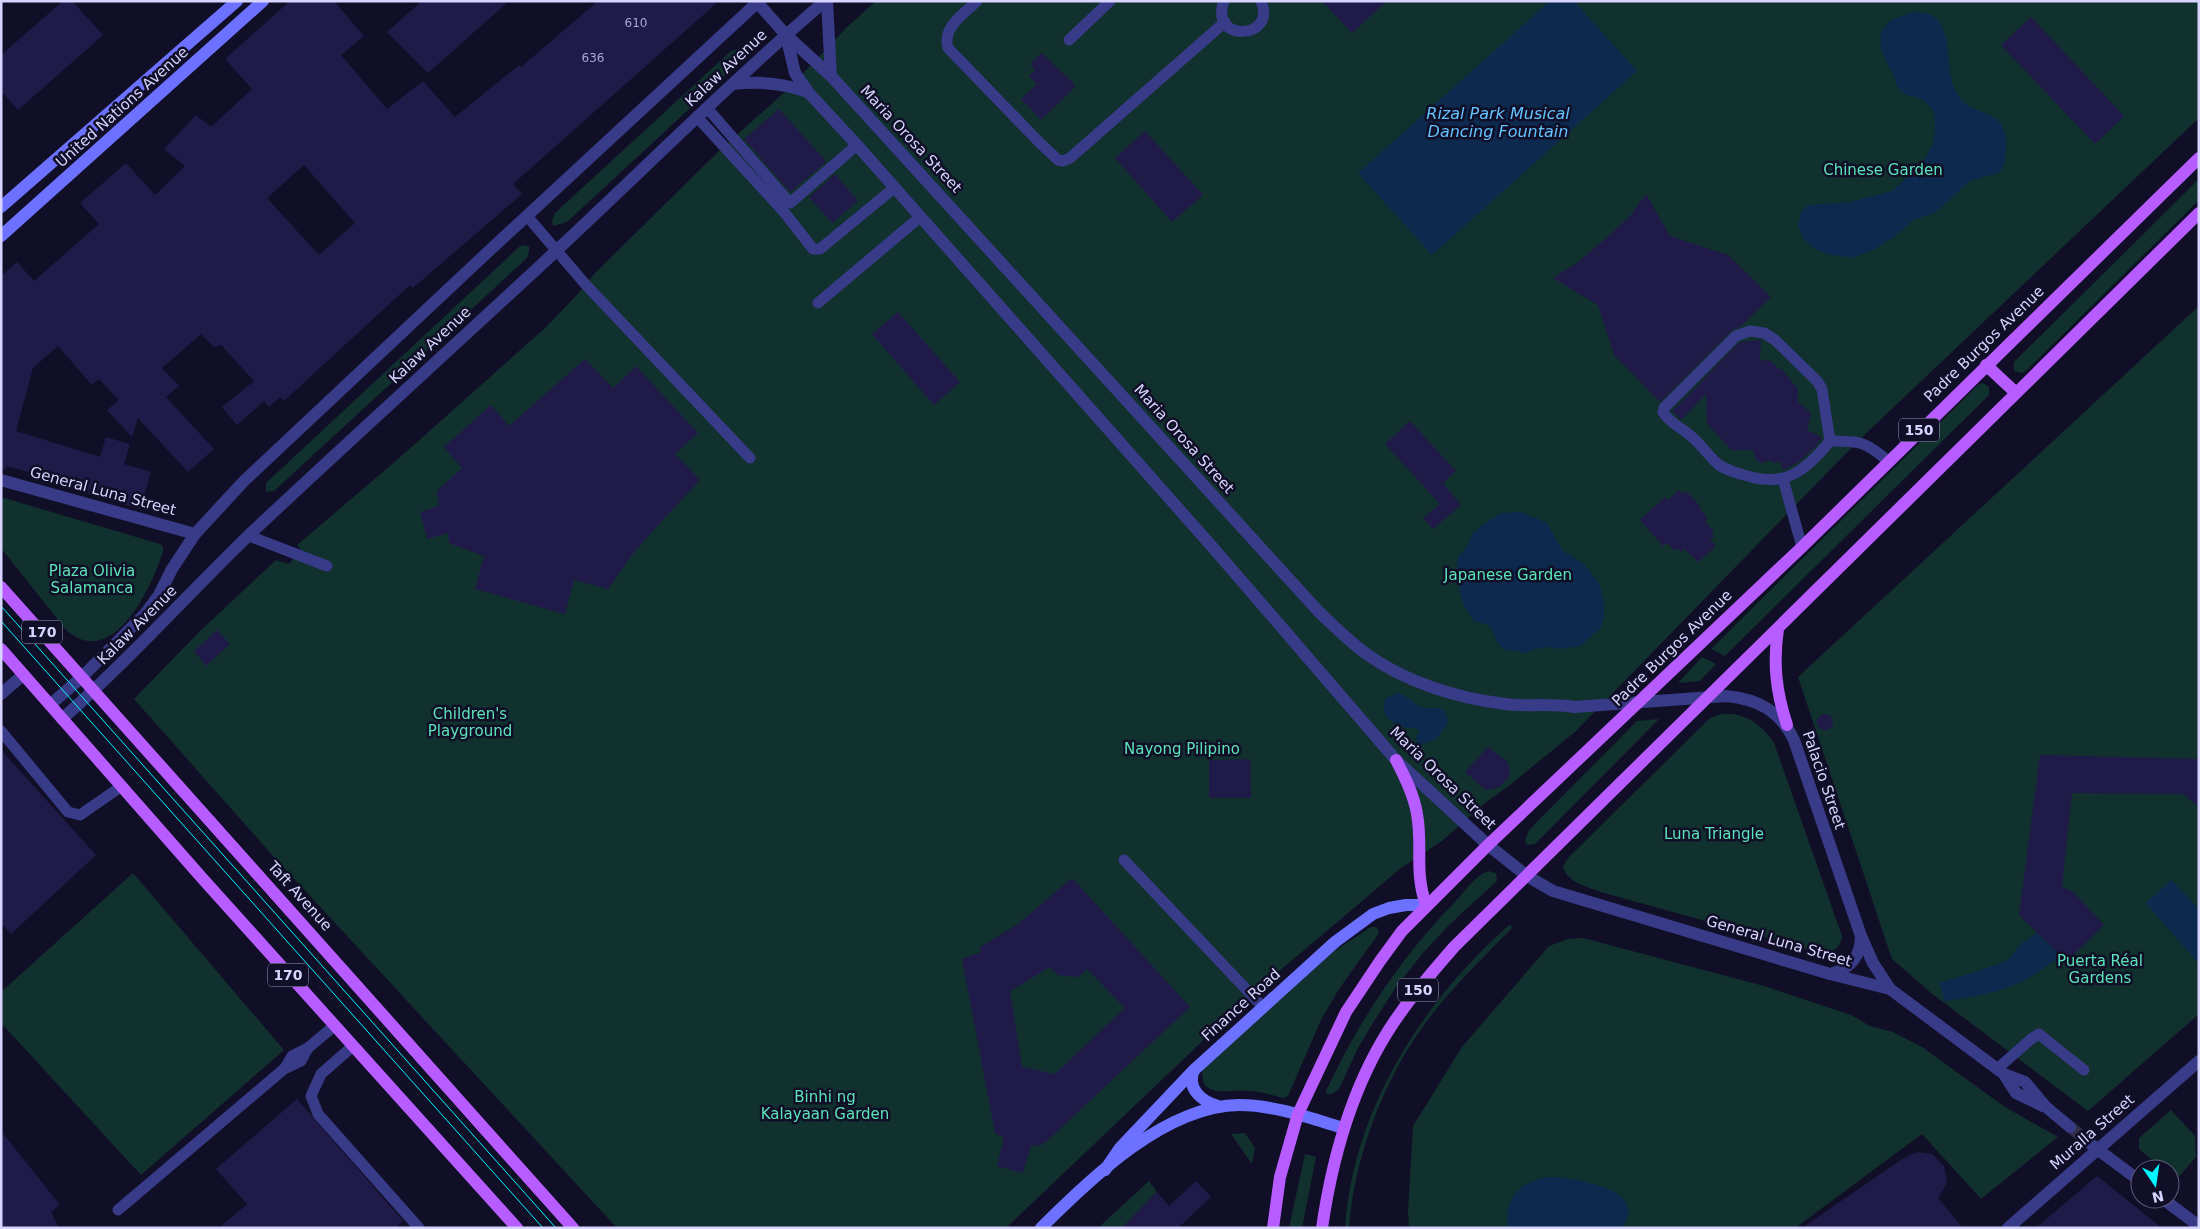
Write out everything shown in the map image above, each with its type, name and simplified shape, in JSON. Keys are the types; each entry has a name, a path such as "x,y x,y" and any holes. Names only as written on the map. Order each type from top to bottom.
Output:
{"main road":[{"name":"United Nations Avenue","path":"1,208 237,1"},
{"name":"United Nations Avenue","path":"2,233 263,1"},
{"name":"Padre Burgos Avenue","path":"1273,1228 1280,1177 1298,1114 1346,1012 1385,953 1426,905 1802,547 2199,158"},
{"name":"150","path":"1322,1228 1329,1176 1343,1128 1365,1076 1400,1013 1454,947 2199,212"},
{"path":"1986,365 2015,392"},
{"name":"Taft Avenue","path":"1,586 573,1228"},
{"path":"1778,629 1775,677 1787,725"},
{"name":"170","path":"1,649 514,1227"},
{"path":"1396,760 1405,777 1417,813 1420,886 1426,905"},
{"name":"Finance Road","path":"1105,1170 1120,1148 1194,1070 1262,1006 1335,942 1374,914 1389,908 1406,905 1426,905"},
{"path":"1194,1070 1191,1082 1194,1089 1204,1100 1218,1106"},
{"name":"Finance Road","path":"1040,1228 1066,1202 1166,1124 1199,1110 1218,1106 1258,1106 1298,1114 1343,1128"}],"street":[{"name":"Kalaw Avenue","path":"62,719 95,690 249,536 556,251 697,117 826,1"},
{"path":"826,1 831,76"},
{"name":"Kalaw Avenue","path":"50,705 82,677 146,614 195,534 244,481 758,2"},
{"name":"Maria Orosa Street","path":"758,2 786,35 831,76 1313,605 1366,653 1395,671 1426,685 1506,704 1552,704 1574,707 1640,702"},
{"name":"Maria Orosa Street","path":"786,35 795,73 808,92 1215,550 1396,760 1488,845 1527,876"},
{"path":"733,84 755,82 780,84 808,92"},
{"name":"General Luna Street","path":"1,480 195,534"},
{"path":"1,694 23,675"},
{"name":"Palacio Street","path":"1640,702 1726,696 1751,700 1771,711 1787,725 1798,749 1861,936 1873,963 1890,989"},
{"name":"General Luna Street","path":"1527,876 1553,891 1830,974 1890,989 2000,1072 2016,1093 2046,1107 2070,1127"},
{"path":"1830,974 1845,969 1856,958 1861,936"},
{"name":"Muralla Street","path":"2008,1228 2199,1061"},
{"path":"2086,1140 2130,1174"},
{"path":"2176,1209 2199,1226"}],"lane":[{"path":"978,1 948,29 945,39 948,48 1038,142 1058,160 1063,161 1070,158 1225,22"},
{"path":"1069,40 1110,1"},
{"path":"1224,1 1222,12 1225,22 1230,28 1239,32 1253,29 1263,18 1264,10 1261,1"},
{"path":"707,108 790,203 857,145"},
{"path":"697,117 784,212 814,249 820,250 894,188"},
{"path":"527,216 586,285 750,458"},
{"path":"818,302 920,217"},
{"path":"1750,331 1764,333 1775,340 1817,381 1822,389 1830,441 1813,461 1783,479 1761,480 1740,474 1719,464 1692,436 1667,419 1663,412 1664,408 1736,336 1750,331"},
{"path":"1830,441 1858,441 1874,448 1888,461"},
{"path":"1783,479 1802,547"},
{"path":"249,536 326,566"},
{"path":"1,731 68,812 80,815 122,786"},
{"path":"1124,860 1262,1006"},
{"path":"118,1210 284,1069 292,1056 308,1048 334,1026"},
{"path":"2000,1072 2031,1039 2039,1034 2084,1070"},
{"path":"352,1046 321,1074 311,1096 318,1114 419,1228"}],"green space":[{"path":"876,1 2199,1 2199,118 1858,441 1575,732 1485,803 1442,841 1401,868 1251,995 1006,1228 617,1228 274,857 134,699 201,630 276,560 289,564 301,549 297,545 397,460 545,328 596,272 720,150 787,90 846,28"},
{"path":"739,49 743,54 741,61 567,222 553,226 552,221 555,213 731,51"},
{"path":"2199,179 2199,200 2027,370 2022,373 2014,371 2014,362"},
{"path":"529,246 527,258 274,491 266,492 266,483 519,247"},
{"name":"Puerta Réal Gardens","path":"2199,306 2199,1014 2088,1111 1931,993 1892,959 1798,677"},
{"path":"1983,383 1989,387 1989,395 1725,656 1711,649 1978,385"},
{"name":"Plaza Olivia Salamanca","path":"1,497 160,544 163,547 157,567 139,603 128,620 114,633 99,640 83,640 66,630 1,548"},
{"path":"1702,657 1716,664 1700,681 1678,683"},
{"name":"Luna Triangle","path":"1722,714 1738,715 1752,721 1774,743 1842,936 1839,946 1833,951 1814,951 1604,893 1579,884 1565,872 1563,866 1569,857 1710,718"},
{"path":"1659,719 1535,844 1527,845 1525,841 1529,830 1637,721"},
{"path":"1488,871 1496,873 1497,881 1449,925 1423,953 1396,987 1371,1026 1358,1048 1339,1089 1332,1094 1327,1094 1326,1091 1352,1040 1382,991 1435,923 1470,885"},
{"path":"133,873 284,1050 141,1175 1,1023 1,992"},
{"path":"1509,925 1512,926 1511,929 1427,1020 1391,1079 1363,1152 1352,1203 1349,1228 1345,1228 1351,1184 1362,1142 1377,1101 1397,1061 1421,1024 1448,988 1477,955"},
{"path":"1371,927 1377,927 1379,932 1339,989 1321,1020 1288,1096 1283,1098 1252,1091 1216,1091 1205,1085 1202,1078 1203,1068 1333,952"},
{"path":"1583,938 1764,986 1851,1015 1870,1026 1893,1032 1922,1047 2005,1107 2058,1137 1981,1199 1922,1134 1795,1228 1409,1228 1408,1212 1413,1126 1462,1047 1549,946 1568,939"},
{"path":"2171,1110 2195,1136 2196,1157 2180,1175 2180,1159 2151,1159 2139,1149 2139,1138"},
{"path":"1245,1133 1255,1148 1252,1164 1231,1134"},
{"path":"1305,1154 1316,1157 1302,1228 1289,1228"},
{"path":"1149,1181 1157,1192 1122,1228 1098,1228"}],"water":[{"name":"Rizal Park Musical Dancing Fountain","path":"1550,1 1574,1 1637,71 1432,255 1358,173"},
{"path":"1914,12 1929,14 1937,19 1942,27 1946,37 1950,73 1957,93 1966,104 1990,115 2000,122 2006,142 2006,156 2003,168 1998,173 1970,181 1936,212 1913,220 1897,235 1875,249 1852,258 1826,254 1812,247 1803,238 1798,226 1801,212 1808,205 1850,202 1892,191 1921,165 1933,144 1934,112 1923,100 1906,95 1898,87 1880,42 1881,34 1889,23 1895,18"},
{"path":"1521,512 1547,523 1562,550 1585,565 1600,585 1604,617 1600,629 1580,646 1559,649 1549,647 1535,649 1526,653 1503,649 1496,641 1493,631 1488,625 1474,621 1464,606 1456,576 1458,557 1467,546 1473,533 1481,526 1501,513"},
{"path":"1398,693 1420,707 1445,710 1448,723 1436,739 1421,745 1417,743 1416,738 1419,731 1416,728 1397,725 1387,717 1384,711 1386,698"},
{"path":"2171,880 2199,909 2199,964 2146,903"},
{"path":"2037,933 2061,956 2032,976 2006,988 1945,1001 1939,983 2008,960 2022,943"},
{"path":"1546,1177 1589,1182 1618,1194 1626,1203 1628,1215 1621,1228 1507,1228 1508,1208 1515,1194 1527,1184"}],"building":[{"path":"63,1 72,1 103,35 18,110 1,91 1,55"},
{"path":"290,1 334,1 364,36 341,55 387,109 423,81 455,117 519,65 521,67 598,1 719,1 513,184 522,194 413,288 410,285 284,401 280,397 269,407 264,401 237,425 222,407 254,381 221,345 214,347 201,334 162,368 179,386 166,397 214,449 188,472 138,418 132,437 107,410 119,400 99,379 92,385 58,346 33,368 16,431 100,457 106,437 130,444 124,464 151,472 140,509 88,494 89,490 7,466 6,469 1,469 1,276 17,262 34,281 99,224 80,203 126,163 155,195 185,166 164,149 196,115 211,127 252,89 225,59","holes":["304,165 355,223 319,255 267,198"]},
{"path":"422,1 509,1 428,73 387,32"},
{"path":"1322,1 1387,1 1352,33"},
{"path":"2031,17 2124,116 2095,144 2001,45"},
{"path":"1042,53 1076,86 1041,120 1021,99 1037,84 1029,76 1035,70 1030,64"},
{"path":"779,109 825,160 825,163 790,192 744,139"},
{"path":"1145,131 1203,195 1172,222 1115,158"},
{"path":"835,174 858,201 832,223 809,197"},
{"path":"1646,194 1670,236 1728,255 1771,297 1741,326 1731,331 1660,402 1614,355 1598,305 1553,278 1577,263 1605,239 1630,216"},
{"path":"898,312 960,382 934,405 872,334"},
{"path":"1761,340 1760,360 1771,361 1780,370 1781,368 1798,389 1798,402 1811,413 1807,430 1822,437 1816,446 1799,462 1783,470 1781,462 1774,463 1771,460 1761,463 1756,460 1753,450 1731,450 1707,423 1706,394 1681,420 1672,411 1740,342"},
{"path":"585,359 613,388 636,366 698,433 675,454 700,480 632,555 608,589 574,580 565,614 475,589 484,556 449,543 448,533 427,539 420,512 439,506 437,491 462,468 444,447 491,405 509,426"},
{"path":"1410,421 1456,471 1443,483 1461,505 1433,529 1423,518 1440,504 1385,444"},
{"path":"1679,490 1682,494 1686,491 1701,507 1699,508 1708,518 1705,522 1714,532 1712,534 1714,537 1710,540 1716,546 1698,562 1684,549 1681,552 1678,548 1675,551 1667,543 1663,546 1640,520 1665,497 1668,500"},
{"path":"217,630 230,644 206,666 194,651"},
{"path":"1825,714 1833,722 1825,730 1817,722"},
{"path":"1488,747 1508,762 1510,775 1500,787 1486,790 1465,772"},
{"path":"1,750 96,855 11,934 1,923"},
{"path":"2040,755 2199,759 2199,807 2183,794 2072,793 2062,887 2073,892 2104,925 2067,961 2019,915"},
{"path":"1250,759 1251,798 1209,798 1209,760"},
{"path":"1072,878 1190,1007 1048,1140 1040,1146 1031,1145 1023,1173 997,1166 1004,1138 995,1133 962,959 981,952 980,947 1018,924","holes":["1050,967 1058,975 1078,977 1087,969 1125,1008 1055,1074 1022,1067 1010,991"]},
{"path":"297,1099 403,1221 395,1228 219,1228 247,1204 216,1169"},
{"path":"1,1131 60,1205 51,1212 59,1228 1,1228"},
{"path":"1917,1152 1932,1154 1944,1166 1947,1183 1938,1198 1963,1228 1802,1228 1902,1159"},
{"path":"2097,1176 2130,1202 2130,1209 2138,1209 2162,1228 2036,1228"},
{"path":"1196,1181 1211,1197 1178,1228 1122,1228 1157,1192 1169,1206"}],"tunnel":[{"path":"2070,1127 2086,1140"}],"tram line":[{"path":"1,606 556,1228"},
{"path":"1,621 543,1228"}],"park label":[{"name":"Chinese Garden","path":"1883,170"},
{"name":"Japanese Garden","path":"1508,575"},
{"name":"Children's Playground","path":"470,722"},
{"name":"Nayong Pilipino","path":"1182,749"},
{"name":"Binhi ng Kalayaan Garden","path":"825,1106"}]}
